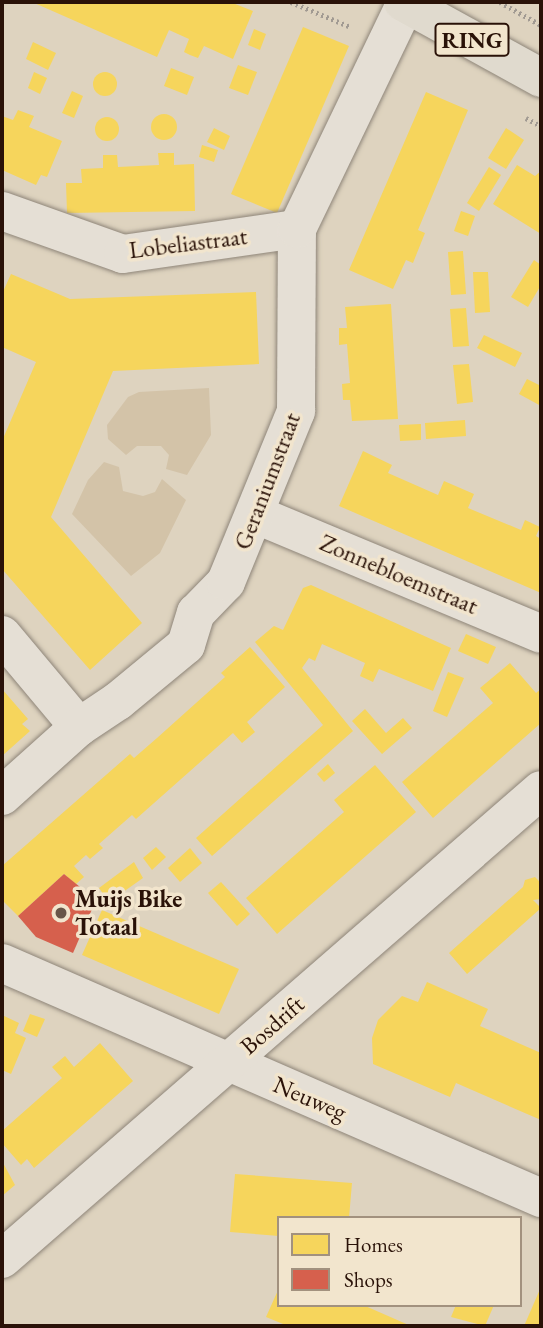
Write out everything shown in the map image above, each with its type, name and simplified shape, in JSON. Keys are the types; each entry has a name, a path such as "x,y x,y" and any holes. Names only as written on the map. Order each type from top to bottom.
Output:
{"main road":[{"name":"RING","path":"404,3 541,78"}],"street":[{"name":"Geraniumstraat","path":"2,796 79,727 118,701 186,645 196,613 226,582 257,515 296,411 296,229 388,42 404,3"},
{"name":"Lobeliastraat","path":"2,211 123,254 296,229"},
{"name":"Zonnebloemstraat","path":"257,515 541,634"},
{"path":"2,635 79,727"},
{"name":"Bosdrift","path":"2,1259 541,790"},
{"name":"Neuweg","path":"2,963 541,1198"}],"path":[{"path":"290,2 388,42"},
{"path":"500,2 541,25"}],"shaded area":[{"path":"209,388 211,435 187,475 166,469 169,455 161,446 137,446 126,455 108,439 107,425 128,397 139,392"},
{"path":"104,462 119,467 123,491 143,496 155,492 162,479 186,500 160,553 131,576 72,514 88,480"}],"building: Homes":[{"path":"32,2 230,2 253,11 233,59 204,46 198,58 190,55 184,52 189,39 169,30 157,57"},
{"path":"303,27 349,46 277,213 231,194"},
{"path":"254,29 266,34 260,50 248,45"},
{"path":"33,42 56,53 48,70 26,59"},
{"path":"238,65 257,72 248,95 229,88"},
{"path":"171,68 194,77 187,95 164,86"},
{"path":"34,72 47,78 40,94 28,88"},
{"path":"105,72 116,79 117,84 110,95 105,96 94,89 93,84 100,73"},
{"path":"72,91 83,96 74,118 62,113"},
{"path":"426,92 468,110 418,230 425,233 413,263 406,260 393,289 349,270"},
{"path":"18,110 34,116 29,127 62,141 47,177 41,175 36,185 2,170 2,116 13,120"},
{"path":"164,114 173,118 177,127 173,136 164,140 155,136 151,127 155,118"},
{"path":"107,117 116,120 119,129 116,138 107,141 98,138 95,129 98,120"},
{"path":"214,128 230,136 224,150 207,142"},
{"path":"506,128 524,140 506,169 488,158"},
{"path":"202,145 218,150 214,162 199,157"},
{"path":"158,153 174,153 174,165 194,164 195,211 67,213 66,183 82,183 81,169 103,168 103,155 117,155 118,167 159,165"},
{"path":"517,165 535,176 541,171 541,234 493,204"},
{"path":"489,167 501,175 479,211 467,203"},
{"path":"461,211 475,216 468,236 454,231"},
{"path":"463,251 466,294 451,295 448,252"},
{"path":"534,260 541,265 541,285 528,307 511,297"},
{"path":"473,272 488,272 490,312 475,313"},
{"path":"11,274 70,299 256,292 259,364 113,371 51,517 142,623 90,670 2,569 2,441 36,362 2,347 2,294"},
{"path":"391,304 398,419 352,421 350,400 343,400 342,384 350,383 347,344 339,345 339,328 347,328 345,307"},
{"path":"466,308 469,346 453,347 450,309"},
{"path":"484,335 522,353 515,367 477,348"},
{"path":"469,364 473,402 457,404 453,365"},
{"path":"527,379 541,386 541,406 519,394"},
{"path":"465,420 466,436 426,439 425,423"},
{"path":"421,424 421,440 400,441 399,425"},
{"path":"363,451 392,465 388,473 438,495 444,481 474,494 468,508 521,530 525,520 540,527 536,536 541,539 541,593 339,506"},
{"path":"311,585 451,648 433,691 379,669 373,682 360,676 365,663 322,644 315,661 309,658 302,668 353,731 212,856 196,838 323,725 255,642 274,626 283,630 303,588"},
{"path":"466,634 496,647 488,664 458,651"},
{"path":"250,647 285,687 247,722 255,732 242,743 233,733 136,819 132,815 99,844 103,848 90,859 86,855 74,866 84,877 76,884 64,874 18,916 2,900 2,866 130,754 134,758 157,738 225,677 221,673"},
{"path":"510,663 536,693 541,689 541,723 433,818 402,782 493,703 480,688"},
{"path":"448,672 464,678 447,717 433,711"},
{"path":"2,689 28,719 22,724 30,731 2,756"},
{"path":"365,709 386,733 403,718 412,728 382,754 352,721"},
{"path":"328,764 335,773 324,782 317,774"},
{"path":"375,765 416,812 277,934 246,898 344,812 334,800"},
{"path":"156,847 166,857 152,870 143,858"},
{"path":"190,848 202,863 180,882 168,868"},
{"path":"134,862 143,878 109,902 99,888"},
{"path":"535,877 541,883 541,899 533,900 541,908 467,974 449,953 523,887 525,880"},
{"path":"221,882 250,914 237,926 208,893"},
{"path":"102,910 239,969 219,1014 82,955"},
{"path":"427,982 488,1009 480,1026 541,1053 541,1120 456,1083 450,1097 373,1064 372,1038 378,1020 402,996 418,1002"},
{"path":"30,1014 45,1019 37,1037 23,1031"},
{"path":"2,1015 19,1023 15,1033 26,1038 11,1074 2,1070"},
{"path":"100,1043 133,1081 34,1168 27,1159 21,1165 2,1143 2,1131 62,1078 52,1067 65,1056 74,1067"},
{"path":"2,1161 15,1185 2,1196"},
{"path":"235,1174 352,1183 349,1216 277,1216 277,1236 230,1232"},
{"path":"541,1287 541,1326 524,1326"},
{"path":"277,1292 277,1307 368,1307 411,1326 288,1326 266,1317"},
{"path":"455,1307 493,1307 485,1326 451,1317"}],"building: Shops":[{"path":"64,874 96,900 73,953 36,937 18,916"}],"place":[{"name":"Muijs Bike Totaal","path":"61,913"}]}
